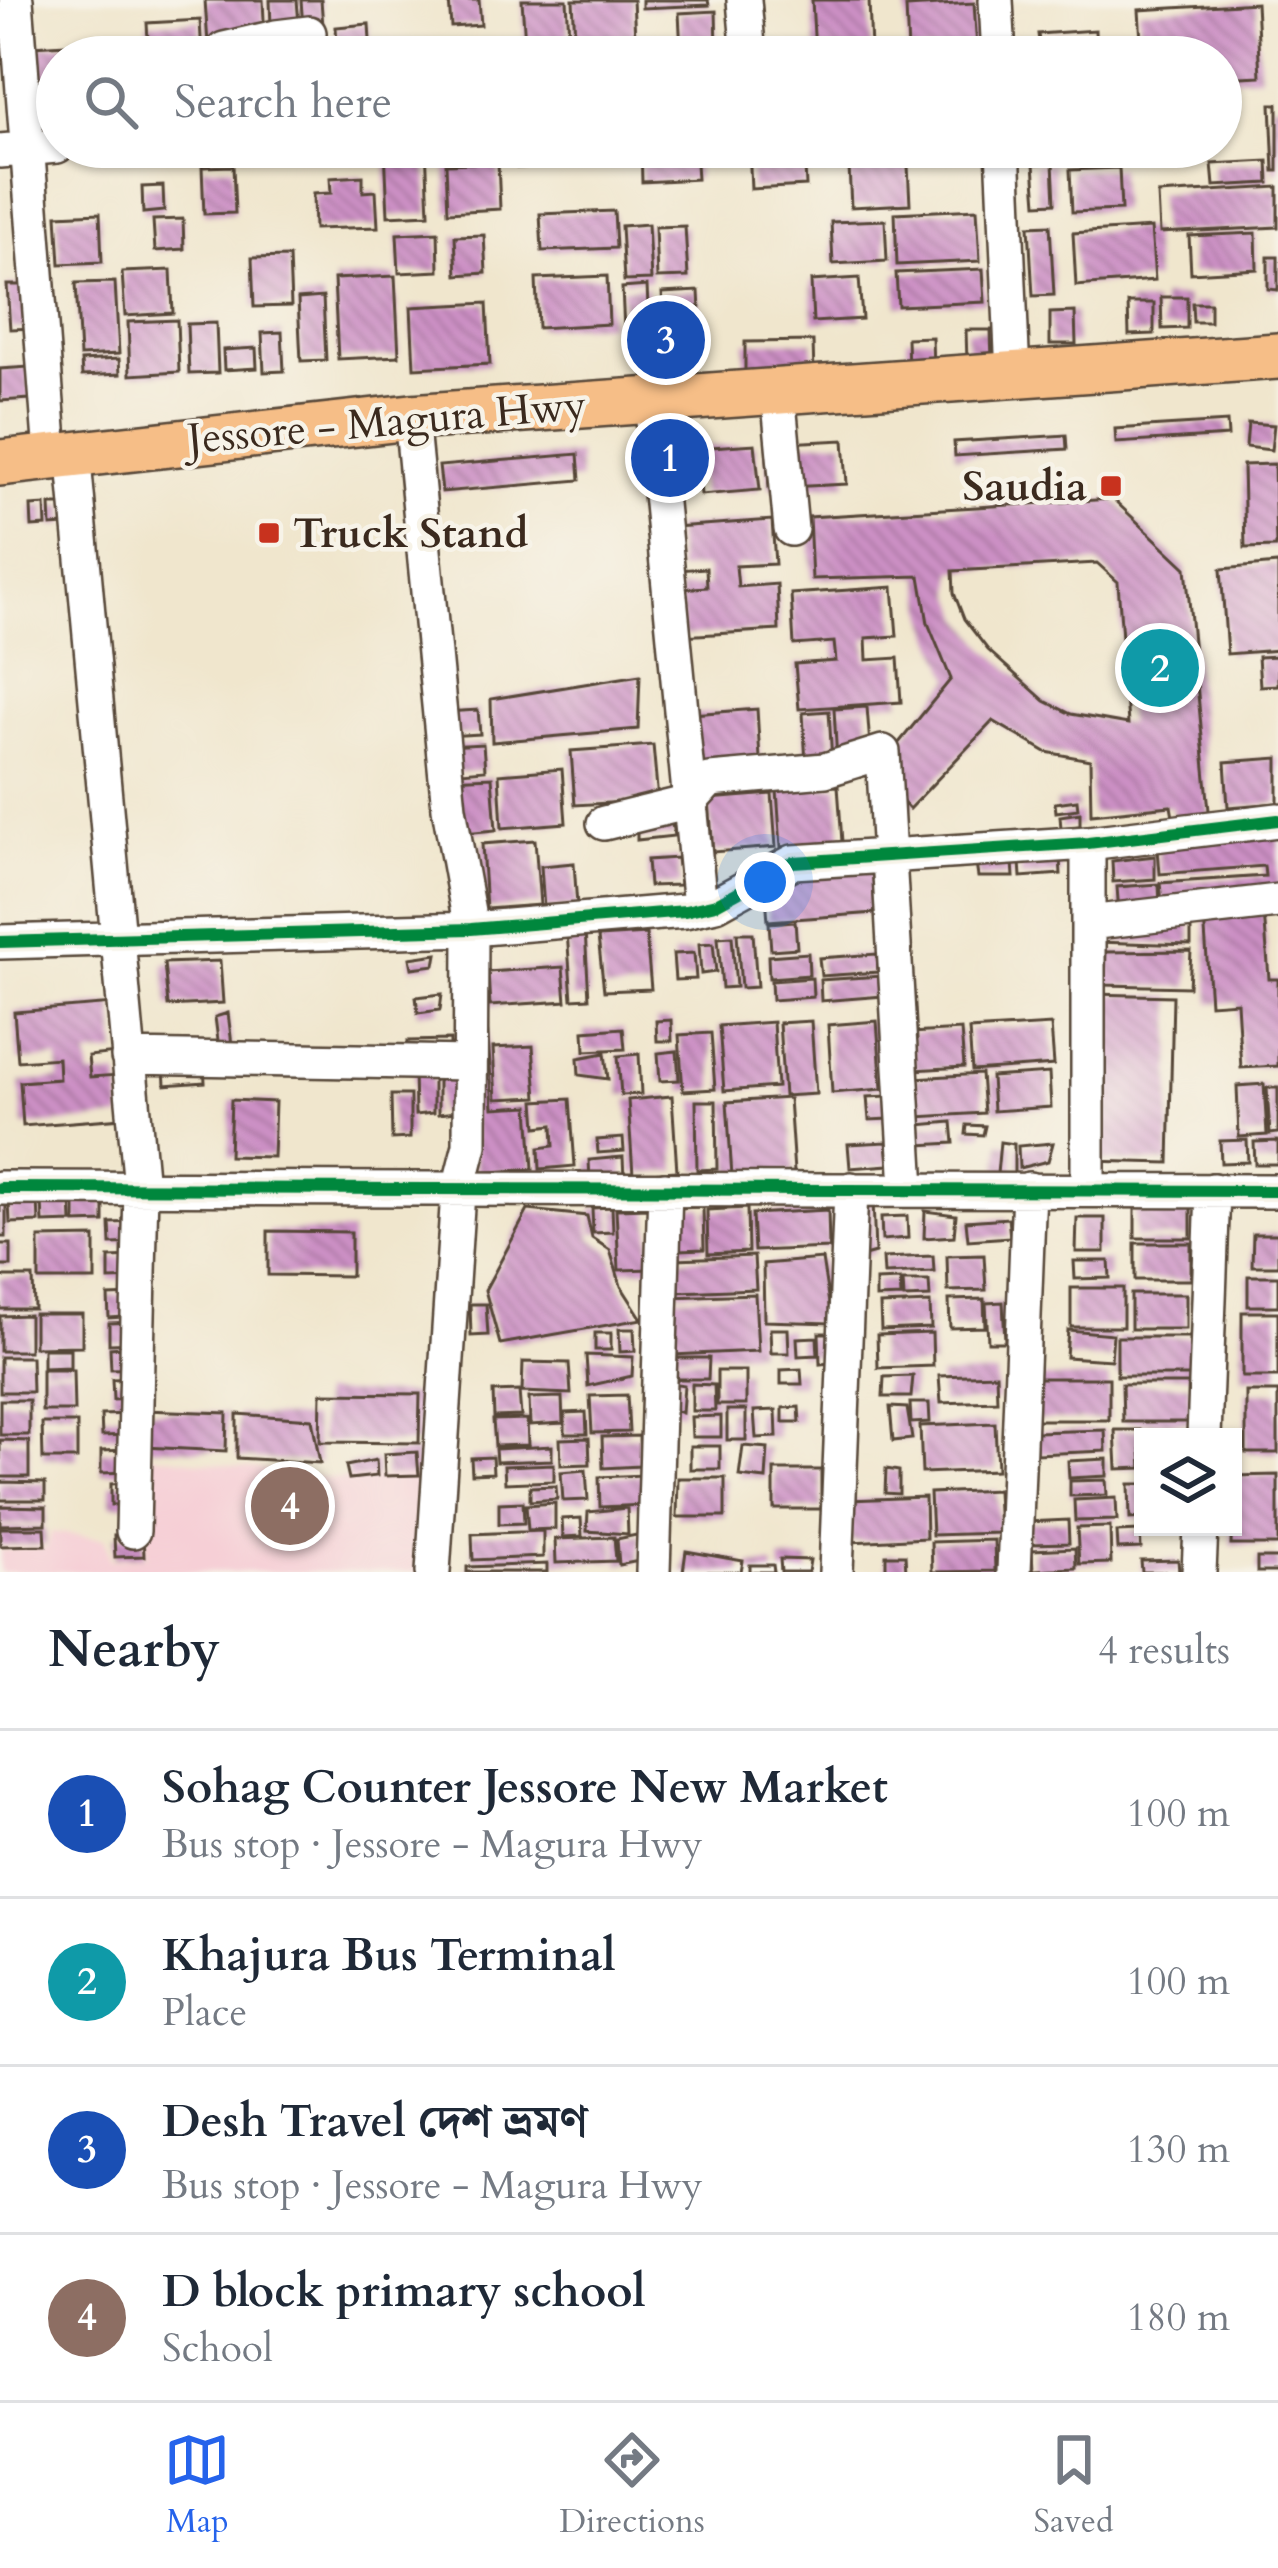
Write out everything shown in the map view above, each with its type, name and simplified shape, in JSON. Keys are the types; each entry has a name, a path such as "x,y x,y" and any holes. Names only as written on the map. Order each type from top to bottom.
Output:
{"highway":[{"name":"Jessore - Magura Hwy","path":"0,463 411,417 1278,356"}],"street":[{"path":"16,0 27,149 117,934 141,1189 133,1531"},
{"path":"744,0 747,36"},
{"path":"996,0 998,36"},
{"path":"1004,168 1012,375"},
{"path":"778,392 790,529"},
{"path":"651,400 700,907"},
{"path":"411,417 449,808 470,929 470,1145 458,1192 433,1572"},
{"path":"604,823 690,802 710,780 825,770 883,752 908,1189"},
{"path":"0,941 117,934 470,929 700,907 793,862 1088,843 1278,820"},
{"path":"1088,843 1088,1190"},
{"path":"1088,922 1278,901"},
{"path":"128,1057 470,1063"},
{"path":"0,1188 1278,1190"},
{"path":"653,1572 665,1189"},
{"path":"836,1572 851,1189"},
{"path":"1014,1572 1029,1189"},
{"path":"1204,1428 1213,1190"},
{"path":"1199,1572 1201,1536"}],"shaded area":[{"path":"145,1454 335,1479 436,1475 430,1572 0,1572 0,1550 47,1548 51,1532 105,1539 111,1560 147,1557"}],"building":[{"path":"205,0 263,0 265,36 207,36"},
{"path":"270,0 297,0 299,24 271,26"},
{"path":"301,0 321,0 323,26 303,27"},
{"path":"449,0 479,0 481,25 451,27"},
{"path":"522,0 567,0 569,36 525,36"},
{"path":"573,0 633,0 635,36 575,36"},
{"path":"642,0 708,0 709,5 642,8"},
{"path":"812,0 869,0 870,36 814,36"},
{"path":"974,3 976,36 907,36 906,7"},
{"path":"1256,3 1260,76 1242,77 1242,36 1141,36 1139,10"},
{"path":"716,11 717,36 680,36 679,13"},
{"path":"200,20 201,36 148,36 147,23"},
{"path":"369,24 370,36 337,36 336,27"},
{"path":"1095,30 1095,36 1038,36"},
{"path":"32,46 36,46 36,101 35,101"},
{"path":"1271,104 1278,104 1278,171 1274,171"},
{"path":"1268,161 1269,183 1214,186 1212,168 1242,168 1242,162"},
{"path":"202,168 233,168 235,213 204,214"},
{"path":"386,168 427,168 429,214 388,216"},
{"path":"446,168 498,168 500,209 448,212"},
{"path":"642,168 696,168 697,179 642,182"},
{"path":"750,168 805,168 806,186 751,189"},
{"path":"849,168 908,168 910,204 851,207"},
{"path":"1034,168 1053,168 1055,203 1037,204"},
{"path":"1119,168 1121,210 1072,212 1070,170"},
{"path":"363,176 363,192 376,191 378,227 314,229 313,194 331,193 330,178"},
{"path":"163,186 164,211 143,213 142,187"},
{"path":"1278,187 1278,227 1160,233 1158,194"},
{"path":"977,209 980,261 897,265 895,213"},
{"path":"614,211 616,248 542,251 540,214"},
{"path":"100,213 102,262 60,264 57,215"},
{"path":"183,219 184,249 155,251 153,220"},
{"path":"885,220 887,261 833,264 831,222"},
{"path":"648,224 651,280 624,281 621,226"},
{"path":"1050,225 1054,295 1033,296 1029,226"},
{"path":"685,226 688,277 657,278 655,227"},
{"path":"1151,228 1155,280 1076,286 1073,233"},
{"path":"438,232 439,271 399,273 397,234"},
{"path":"1256,233 1257,269 1191,273 1189,236"},
{"path":"484,235 486,273 457,275 455,236"},
{"path":"289,257 291,306 254,307 252,258"},
{"path":"1268,257 1278,257 1278,290 1268,289"},
{"path":"983,269 985,302 898,306 896,273"},
{"path":"171,270 173,313 125,316 122,272"},
{"path":"395,276 399,356 338,359 334,279"},
{"path":"607,276 609,324 538,328 536,279"},
{"path":"859,278 862,319 813,322 811,281"},
{"path":"115,282 119,354 80,356 76,283"},
{"path":"7,285 36,285 38,328 10,329"},
{"path":"647,286 649,328 624,330 622,288"},
{"path":"699,291 701,332 665,334 662,293"},
{"path":"323,297 326,360 301,361 298,299"},
{"path":"1161,297 1187,297 1187,328 1162,329"},
{"path":"487,303 490,364 414,368 411,307"},
{"path":"1128,303 1154,303 1154,334 1129,335"},
{"path":"1192,303 1210,303 1210,322 1193,322"},
{"path":"1075,312 1076,344 1050,344 1050,313"},
{"path":"177,320 179,372 130,375 128,322"},
{"path":"216,323 218,373 189,374 187,324"},
{"path":"966,330 991,330 992,361 967,362"},
{"path":"282,332 284,371 264,372 262,333"},
{"path":"932,337 933,369 908,370 907,338"},
{"path":"813,341 814,375 745,377 745,342"},
{"path":"256,348 257,368 224,370 223,350"},
{"path":"119,359 120,374 82,376 81,361"},
{"path":"29,367 30,399 0,401 0,369"},
{"path":"1227,422 1228,436 1116,443 1115,429"},
{"path":"1248,423 1274,425 1271,450 1246,447"},
{"path":"1066,435 1067,449 955,456 954,442"},
{"path":"686,439 689,474 653,477 650,442"},
{"path":"844,440 847,484 769,488 766,444"},
{"path":"755,444 760,490 701,495 697,448"},
{"path":"578,454 580,480 442,492 439,466"},
{"path":"1274,464 1276,547 1245,548 1243,465"},
{"path":"1113,499 1186,568 1210,821 1174,823 1171,806 1091,814 1090,760 1046,752 993,721 909,809 876,771 951,679 928,623 920,576 812,579 809,517","holes":["1097,563 1118,582 1128,724 1071,714 1045,701 988,650 964,619 954,593 953,571"]},
{"path":"45,505 46,526 32,527 31,506"},
{"path":"50,505 65,505 65,525 51,526"},
{"path":"772,520 775,564 736,566 738,587 777,584 779,630 682,636 679,589 707,587 706,568 678,570 675,527"},
{"path":"1278,564 1278,650 1227,654 1221,569"},
{"path":"893,587 897,636 866,638 867,660 898,658 901,702 799,709 795,664 836,661 834,642 794,645 791,594"},
{"path":"1278,656 1278,685 1260,686 1258,657"},
{"path":"640,675 638,729 492,742 491,699"},
{"path":"867,707 871,759 837,761 834,709"},
{"path":"757,709 760,759 696,764 692,714"},
{"path":"478,710 480,734 446,736 445,712"},
{"path":"829,711 832,761 806,763 803,713"},
{"path":"483,744 485,770 450,773 448,746"},
{"path":"653,745 658,800 575,805 571,751"},
{"path":"1278,758 1278,803 1228,807 1225,762"},
{"path":"562,769 566,823 502,828 499,774"},
{"path":"492,777 496,830 453,834 450,779"},
{"path":"838,786 842,842 781,847 777,790"},
{"path":"772,794 776,847 713,852 709,799"},
{"path":"1077,800 1078,809 1056,812 1055,803"},
{"path":"670,812 674,836 637,840 637,819"},
{"path":"1080,813 1080,826 1061,828 1060,816"},
{"path":"1278,827 1278,895 1162,903 1160,883 1265,876 1264,866 1160,874 1157,836"},
{"path":"535,840 540,905 486,909 482,844"},
{"path":"1155,856 1155,879 1113,882 1112,861"},
{"path":"677,858 680,885 649,886 647,860"},
{"path":"1060,859 1061,874 1021,877 1020,862"},
{"path":"872,861 875,913 768,921 764,869"},
{"path":"1013,862 1014,877 978,877 976,864"},
{"path":"574,863 577,906 544,909 541,866"},
{"path":"1159,884 1160,910 1119,913 1117,887"},
{"path":"1264,911 1269,979 1278,979 1278,1066 1241,1068 1237,1002 1210,1004 1204,915"},
{"path":"1097,919 1191,922 1191,945 1096,942"},
{"path":"795,921 797,948 771,950 769,923"},
{"path":"585,931 589,998 572,999 567,932"},
{"path":"737,933 753,933 757,987 741,988"},
{"path":"646,934 651,989 604,991 598,937"},
{"path":"732,936 736,987 722,988 718,937"},
{"path":"713,943 716,972 701,974 699,944"},
{"path":"1191,951 1189,987 1105,985 1106,952"},
{"path":"694,953 696,979 675,980 673,954"},
{"path":"808,953 809,975 769,978 768,956"},
{"path":"437,954 435,965 412,968 410,958"},
{"path":"877,954 878,972 821,976 819,958"},
{"path":"220,961 223,1003 168,1006 164,963"},
{"path":"563,967 566,1001 490,1006 488,972"},
{"path":"882,976 883,996 821,1001 820,980"},
{"path":"812,978 813,997 772,1000 771,981"},
{"path":"442,994 440,1010 418,1013 416,997"},
{"path":"1092,994 1173,996 1169,1163 1088,1161"},
{"path":"113,1004 117,1053 88,1056 90,1077 119,1075 122,1118 23,1126 20,1082 59,1079 58,1058 18,1061 14,1012"},
{"path":"228,1013 233,1053 220,1056 215,1017"},
{"path":"671,1020 672,1041 657,1041 656,1021"},
{"path":"811,1021 816,1094 784,1096 779,1023"},
{"path":"877,1021 882,1089 832,1093 828,1025"},
{"path":"773,1022 777,1087 724,1091 719,1026"},
{"path":"487,1023 493,1108 529,1106 533,1169 476,1173 465,1025"},
{"path":"1051,1025 1054,1065 972,1071 969,1030"},
{"path":"623,1028 625,1049 585,1051 584,1031"},
{"path":"961,1030 964,1067 914,1070 911,1033"},
{"path":"711,1033 715,1089 683,1091 679,1035"},
{"path":"450,1040 450,1062 408,1060 408,1041"},
{"path":"533,1046 537,1097 496,1099 493,1048"},
{"path":"677,1051 679,1080 660,1081 658,1053"},
{"path":"605,1053 608,1079 579,1075 578,1058"},
{"path":"639,1054 641,1094 621,1095 618,1056"},
{"path":"204,1064 205,1082 165,1085 164,1067"},
{"path":"438,1069 456,1069 456,1112 438,1114"},
{"path":"414,1070 433,1071 433,1113 415,1115"},
{"path":"1049,1073 1051,1107 993,1111 991,1077"},
{"path":"981,1074 984,1113 917,1117 915,1078"},
{"path":"1264,1084 1267,1135 1239,1137 1237,1086"},
{"path":"1267,1088 1278,1088 1278,1133 1270,1134"},
{"path":"391,1095 410,1095 410,1138 392,1139"},
{"path":"672,1096 677,1171 633,1174 628,1100"},
{"path":"889,1096 890,1119 869,1120 867,1097"},
{"path":"789,1098 794,1172 732,1176 727,1102"},
{"path":"570,1099 575,1166 540,1169 539,1148 554,1146 553,1125 537,1127 535,1101"},
{"path":"231,1100 275,1102 273,1157 229,1156"},
{"path":"696,1101 716,1101 717,1169 697,1170"},
{"path":"952,1122 954,1143 919,1145 918,1125"},
{"path":"967,1125 985,1126 983,1135 966,1134"},
{"path":"623,1138 624,1151 598,1153 597,1140"},
{"path":"1247,1140 1248,1162 1221,1163 1220,1141"},
{"path":"1278,1141 1278,1164 1255,1164 1254,1142"},
{"path":"887,1142 889,1165 850,1168 848,1144"},
{"path":"1000,1142 1014,1144 1014,1174 997,1174"},
{"path":"1053,1143 1048,1161 1019,1168 1018,1146"},
{"path":"623,1157 624,1178 590,1181 589,1160"},
{"path":"0,1192 6,1192 6,1237 0,1237"},
{"path":"845,1199 873,1200 875,1253 846,1261"},
{"path":"71,1200 72,1222 43,1223 42,1201"},
{"path":"38,1201 39,1222 10,1223 9,1202"},
{"path":"104,1201 104,1222 75,1223 75,1202"},
{"path":"1135,1201 1191,1201 1191,1238 1135,1238"},
{"path":"612,1207 613,1232 593,1233 592,1208"},
{"path":"703,1207 704,1249 679,1250 678,1208"},
{"path":"649,1208 652,1269 619,1270 616,1209"},
{"path":"747,1208 748,1252 708,1254 707,1210"},
{"path":"528,1210 587,1216 592,1238 610,1250 621,1286 642,1319 500,1344 485,1290"},
{"path":"828,1210 829,1248 754,1251 752,1214"},
{"path":"925,1211 956,1215 954,1236 924,1238"},
{"path":"907,1216 908,1238 882,1240 881,1217"},
{"path":"1008,1218 1010,1237 968,1240 966,1221"},
{"path":"1077,1218 1105,1218 1105,1252 1076,1252"},
{"path":"139,1222 140,1243 111,1244 110,1223"},
{"path":"268,1231 351,1232 351,1276 268,1275"},
{"path":"1253,1234 1278,1234 1278,1266 1252,1266"},
{"path":"95,1237 95,1280 39,1280 39,1238"},
{"path":"1135,1243 1191,1243 1191,1280 1135,1280"},
{"path":"0,1244 11,1244 11,1266 0,1266"},
{"path":"984,1255 986,1290 948,1291 947,1256"},
{"path":"754,1256 756,1289 678,1292 676,1259"},
{"path":"933,1256 934,1272 884,1274 883,1258"},
{"path":"137,1257 138,1279 109,1280 109,1258"},
{"path":"822,1259 832,1323 764,1321 763,1264"},
{"path":"1074,1261 1109,1261 1110,1278 1075,1279"},
{"path":"1248,1276 1278,1276 1278,1306 1248,1306"},
{"path":"0,1277 33,1277 34,1309 0,1309"},
{"path":"900,1280 901,1297 876,1298 876,1281"},
{"path":"903,1281 929,1281 930,1297 904,1298"},
{"path":"1071,1288 1123,1288 1123,1327 1071,1327"},
{"path":"755,1294 758,1351 672,1355 670,1297"},
{"path":"1131,1294 1186,1294 1186,1329 1131,1329"},
{"path":"137,1295 138,1316 109,1318 108,1296"},
{"path":"984,1299 985,1327 950,1328 949,1300"},
{"path":"1003,1302 1005,1342 988,1342 986,1303"},
{"path":"930,1303 931,1328 881,1330 880,1305"},
{"path":"470,1304 486,1304 488,1335 471,1336"},
{"path":"1242,1312 1278,1312 1278,1377 1242,1377"},
{"path":"34,1314 82,1314 82,1346 34,1347"},
{"path":"29,1315 29,1351 0,1351 0,1316"},
{"path":"137,1322 138,1343 109,1344 109,1323"},
{"path":"619,1329 634,1329 635,1351 620,1352"},
{"path":"770,1329 788,1329 789,1353 771,1353"},
{"path":"1068,1330 1113,1334 1111,1360 1066,1357"},
{"path":"595,1333 611,1333 611,1350 595,1350"},
{"path":"819,1333 830,1333 831,1363 820,1364"},
{"path":"932,1333 933,1366 878,1368 877,1335"},
{"path":"817,1337 818,1355 798,1356 797,1338"},
{"path":"1117,1337 1193,1337 1193,1376 1117,1376"},
{"path":"139,1346 140,1368 111,1369 110,1348"},
{"path":"43,1349 70,1349 70,1367 43,1368"},
{"path":"586,1355 633,1357 632,1376 588,1386"},
{"path":"0,1357 31,1357 32,1392 0,1392"},
{"path":"673,1358 709,1358 708,1379 674,1379"},
{"path":"523,1362 569,1363 571,1394 522,1392"},
{"path":"801,1369 802,1384 781,1384 781,1370"},
{"path":"42,1370 73,1370 74,1411 42,1411"},
{"path":"717,1371 746,1371 746,1405 717,1405"},
{"path":"996,1374 997,1401 941,1403 939,1376"},
{"path":"913,1376 911,1397 883,1397 884,1377"},
{"path":"141,1378 142,1399 113,1400 112,1379"},
{"path":"1031,1378 1109,1378 1109,1420 1031,1420"},
{"path":"666,1382 684,1385 682,1413 664,1407"},
{"path":"692,1384 714,1385 715,1411 692,1411"},
{"path":"1122,1384 1190,1384 1190,1422 1123,1422"},
{"path":"519,1391 521,1416 494,1417 493,1392"},
{"path":"1246,1392 1278,1392 1278,1453 1246,1453"},
{"path":"321,1393 420,1394 419,1443 320,1442"},
{"path":"627,1395 629,1432 592,1433 590,1396"},
{"path":"562,1397 563,1423 530,1425 529,1398"},
{"path":"0,1400 29,1400 29,1435 0,1435"},
{"path":"910,1403 929,1403 930,1422 911,1423"},
{"path":"799,1407 800,1422 783,1422 783,1408"},
{"path":"890,1407 907,1408 912,1439 893,1441"},
{"path":"143,1410 227,1413 226,1451 144,1447"},
{"path":"727,1410 746,1410 746,1440 727,1440"},
{"path":"776,1410 777,1437 756,1438 754,1411"},
{"path":"586,1412 587,1434 565,1434 565,1413"},
{"path":"130,1414 131,1435 102,1436 101,1415"},
{"path":"237,1414 312,1419 320,1463 237,1458"},
{"path":"721,1416 721,1437 692,1437 691,1417"},
{"path":"527,1419 528,1445 495,1446 493,1420"},
{"path":"42,1423 77,1423 77,1459 43,1459"},
{"path":"995,1423 997,1470 922,1473 920,1426"},
{"path":"1105,1430 1106,1451 1036,1454 1036,1432"},
{"path":"1115,1430 1134,1430 1134,1468 1117,1469"},
{"path":"639,1436 640,1466 603,1468 602,1437"},
{"path":"589,1438 590,1464 561,1465 560,1439"},
{"path":"0,1440 29,1441 29,1477 0,1477"},
{"path":"552,1446 552,1460 496,1462 495,1449"},
{"path":"690,1446 720,1446 720,1469 690,1469"},
{"path":"743,1446 768,1448 766,1479 739,1476"},
{"path":"129,1450 130,1472 101,1473 101,1451"},
{"path":"417,1452 419,1475 385,1476 384,1454"},
{"path":"492,1457 493,1473 472,1474 471,1458"},
{"path":"1107,1459 1107,1476 1069,1478 1068,1461"},
{"path":"376,1460 377,1476 349,1479 346,1466"},
{"path":"554,1464 554,1481 505,1483 504,1466"},
{"path":"886,1469 899,1471 899,1494 885,1493"},
{"path":"586,1470 588,1500 563,1501 561,1472"},
{"path":"774,1470 821,1470 821,1509 774,1509"},
{"path":"644,1475 645,1505 600,1507 599,1477"},
{"path":"1278,1475 1278,1545 1231,1545 1231,1536 1242,1536 1242,1476"},
{"path":"678,1478 725,1478 725,1517 677,1517"},
{"path":"1106,1480 1107,1495 1070,1496 1070,1481"},
{"path":"0,1482 45,1483 45,1500 0,1500"},
{"path":"140,1482 140,1504 111,1505 111,1484"},
{"path":"1129,1484 1134,1484 1134,1519 1130,1519"},
{"path":"556,1486 557,1499 530,1501 530,1487"},
{"path":"997,1490 999,1533 932,1535 930,1493"},
{"path":"925,1497 926,1538 851,1542 849,1500"},
{"path":"1116,1498 1117,1520 1075,1521 1074,1500"},
{"path":"523,1502 524,1523 499,1524 499,1503"},
{"path":"555,1503 555,1529 528,1530 526,1505"},
{"path":"0,1506 46,1507 46,1524 0,1525"},
{"path":"627,1508 628,1534 587,1531 588,1512"},
{"path":"581,1518 582,1536 563,1537 562,1519"},
{"path":"1068,1520 1069,1543 1029,1544 1027,1522"},
{"path":"1110,1527 1111,1563 1079,1564 1077,1528"},
{"path":"0,1528 45,1528 46,1545 0,1546"},
{"path":"543,1531 543,1557 473,1560 472,1534"},
{"path":"1134,1531 1134,1536 1140,1536 1141,1548 1118,1549 1117,1532"},
{"path":"143,1534 144,1556 115,1557 114,1536"},
{"path":"641,1534 639,1561 619,1565 617,1539"},
{"path":"614,1537 616,1561 556,1563 555,1539"},
{"path":"994,1540 995,1571 932,1572 931,1542"},
{"path":"1075,1548 1076,1568 1033,1570 1032,1550"},
{"path":"686,1551 743,1561 741,1572 683,1572"},
{"path":"886,1555 905,1555 906,1572 886,1572"},
{"path":"1257,1558 1278,1558 1278,1572 1257,1572"},
{"path":"780,1559 810,1560 808,1572 781,1572"},
{"path":"1178,1560 1179,1572 1142,1572 1141,1561"},
{"path":"547,1564 547,1572 467,1572 467,1567"},
{"path":"750,1565 773,1565 774,1572 750,1572"}],"cycle path":[{"path":"0,942 471,929 685,911 716,904 793,862 1088,843 1278,820"},
{"path":"0,1188 1278,1191"}],"place":[{"name":"Desh Travel দেশ ভ্রমণ","path":"666,340"},
{"name":"Sohag Counter Jessore New Market","path":"670,458"},
{"name":"Saudia","path":"1111,486"},
{"name":"Truck Stand","path":"269,533"},
{"name":"Khajura Bus Terminal","path":"1160,668"},
{"name":"D block primary school","path":"290,1506"}]}
